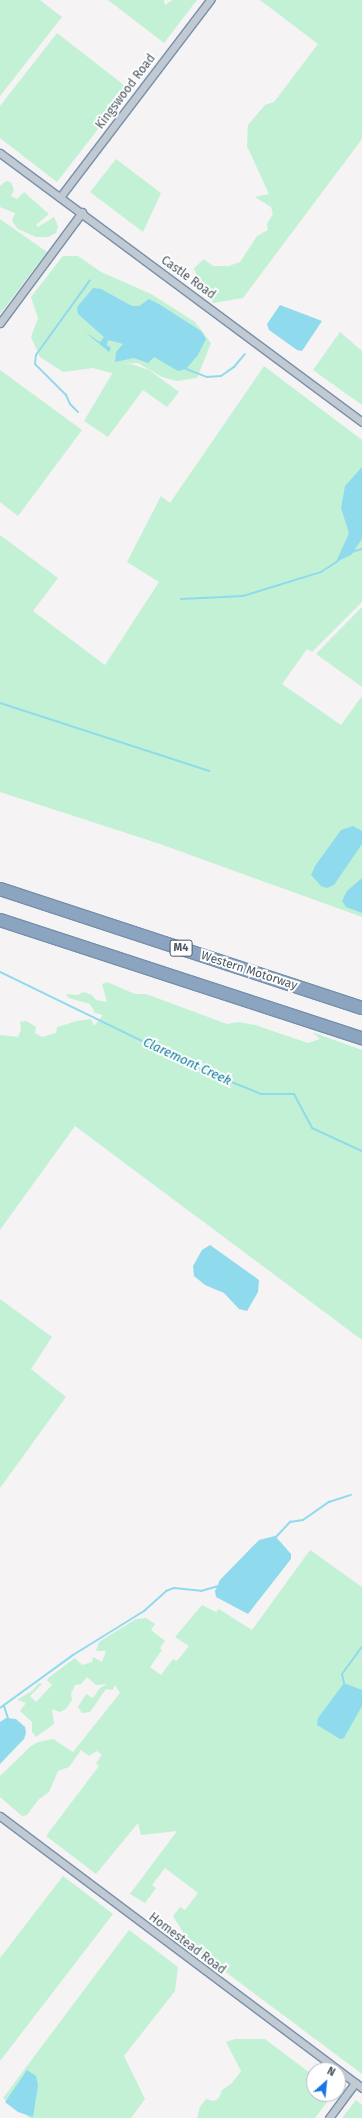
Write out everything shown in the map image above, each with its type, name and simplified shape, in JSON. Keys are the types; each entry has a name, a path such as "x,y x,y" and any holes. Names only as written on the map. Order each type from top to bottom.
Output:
{"highway":[{"name":"Western Motorway","path":"0,889 362,1008"},
{"name":"M4","path":"0,920 362,1038"}],"street":[{"name":"Kingswood Road","path":"60,196 210,0"},
{"name":"Castle Road","path":"0,153 82,212 362,422"},
{"path":"0,323 82,212"},
{"name":"Homestead Road","path":"0,1816 362,2088"},
{"path":"329,2118 355,2083"}],"green space":[{"path":"0,0 40,0 62,17 0,96"},
{"path":"108,0 164,0 165,5 172,0 197,0 164,43"},
{"path":"260,0 362,0 362,139 243,298 213,303 200,287 194,268 204,259 213,266 229,266 240,262 257,236 268,230 267,224 273,214 271,207 255,197 269,194 247,146 248,125 265,105 274,102 318,44"},
{"path":"57,33 129,89 57,182 0,138 0,106"},
{"path":"116,159 161,193 143,232 90,192"},
{"path":"6,181 11,182 14,190 11,196 17,199 24,192 49,214 36,225 38,227 54,217 58,226 56,233 48,237 36,237 18,229 12,221 15,213 0,207 0,186"},
{"path":"0,219 47,252 0,314"},
{"path":"63,256 78,256 101,272 151,294 195,322 211,343 197,378 177,381 162,377 138,363 121,364 131,364 149,370 179,392 167,407 143,390 108,437 84,421 113,372 111,373 93,368 63,372 40,357 31,337 38,318 31,297"},
{"path":"340,332 362,351 362,405 313,370"},
{"path":"264,366 362,440 362,602 312,652 307,649 282,684 341,725 362,696 362,917 160,844 0,792 0,535 58,578 33,611 105,665 159,582 127,562 161,496 170,503"},
{"path":"0,370 82,430 18,516 0,502"},
{"path":"362,607 362,687 316,654"},
{"path":"107,982 135,994 146,994 227,1024 238,1022 255,1025 308,1043 320,1039 312,1032 362,1050 362,1340 75,1126 0,1230 0,1035 18,1037 21,1030 20,1022 26,1021 36,1027 35,1033 42,1037 56,1033 57,1027 77,1021 91,1019 94,1026 103,1015 95,1013 90,1004 69,998 66,994 78,995 83,992 92,995 96,1000 107,1002 102,984"},
{"path":"0,1299 52,1337 31,1369 66,1397 0,1488"},
{"path":"310,1550 362,1587 362,2074 183,1940 183,1932 173,1916 180,1907 185,1910 198,1893 165,1868 152,1885 156,1888 145,1903 130,1894 177,1831 141,1835 138,1823 96,1874 46,1836 99,1766 96,1763 102,1755 97,1751 89,1756 81,1750 69,1767 58,1771 49,1792 38,1800 27,1815 22,1816 0,1797 0,1776 31,1746 38,1742 53,1739 73,1752 120,1693 115,1685 113,1690 106,1689 90,1712 82,1713 78,1707 86,1694 93,1698 100,1688 107,1684 96,1685 87,1677 81,1684 75,1685 71,1694 72,1700 66,1709 60,1712 52,1709 54,1724 36,1737 32,1732 32,1722 20,1711 26,1703 17,1700 32,1691 39,1683 42,1684 30,1696 36,1702 52,1685 47,1680 48,1678 75,1658 82,1665 92,1662 93,1657 102,1662 106,1651 96,1651 99,1642 136,1619 146,1618 155,1624 151,1630 165,1641 160,1648 162,1650 150,1667 161,1675 173,1659 177,1661 189,1646 175,1637 202,1605 216,1612 219,1609 252,1630"},
{"path":"63,1876 113,1914 0,2061 0,1958"},
{"path":"129,1930 178,1967 175,1991 124,2056 145,2099 131,2118 30,2118 3,2098"},
{"path":"235,2039 265,2039 306,2070 306,2102 327,2102 315,2118 197,2118 200,2107 206,2099 214,2101 219,2098 222,2090 232,2083 241,2071 226,2042"},
{"path":"356,2100 362,2105 362,2118 342,2118"}],"water":[{"path":"93,288 101,289 132,306 139,306 149,299 159,304 201,331 206,339 198,355 186,369 178,371 154,357 148,363 134,358 115,362 116,352 123,344 108,340 107,345 111,348 109,352 85,332 100,342 104,337 78,314 77,307"},
{"path":"280,305 322,321 302,351 297,350 269,330 267,324"},
{"path":"362,467 362,539 351,555 336,562 349,533 341,508 345,486"},
{"path":"353,826 362,831 362,844 334,885 327,888 321,886 311,875 315,866 341,830"},
{"path":"362,878 362,913 346,907 342,901 347,891"},
{"path":"210,1245 259,1280 258,1292 247,1311 239,1309 224,1293 205,1285 194,1276 193,1266 202,1250"},
{"path":"275,1536 291,1554 291,1559 248,1614 216,1597 215,1591 220,1580 259,1540"},
{"path":"344,1683 362,1690 362,1706 344,1738 340,1739 317,1725 318,1718"},
{"path":"6,1718 16,1719 25,1727 26,1733 24,1739 0,1764 0,1722"},
{"path":"27,2070 36,2076 38,2085 33,2117 18,2112 5,2102"}],"waterway":[{"path":"78,412 70,404 66,395 35,364 36,355 90,280"},
{"path":"186,369 207,377 221,376 234,367 245,354"},
{"path":"352,552 362,549"},
{"path":"181,599 243,596 321,572 338,561"},
{"path":"0,703 209,771"},
{"name":"Claremont Creek","path":"0,972 202,1070 261,1094 294,1094 312,1128 362,1151"},
{"path":"276,1537 290,1522 303,1520 329,1502 351,1495"},
{"path":"0,1708 73,1655 144,1611 166,1591 174,1588 201,1591 218,1586"},
{"path":"344,1683 342,1674 362,1646"},
{"path":"4,1706 8,1718"}]}
